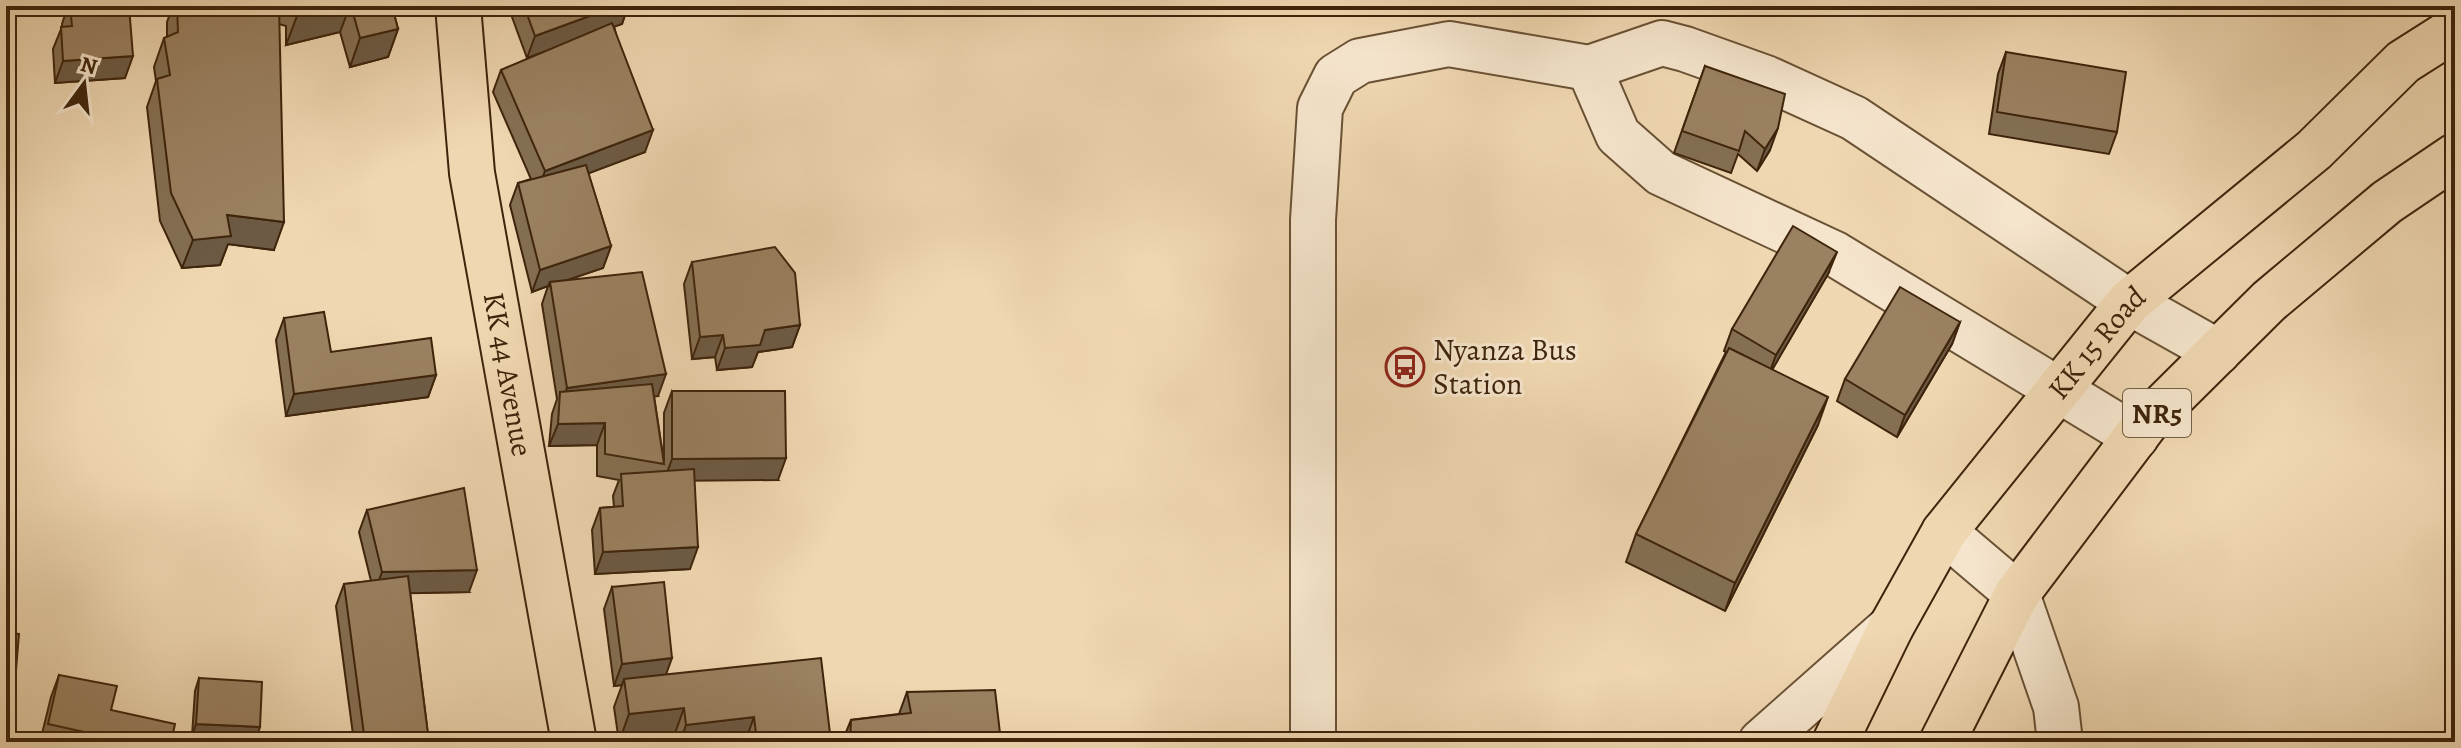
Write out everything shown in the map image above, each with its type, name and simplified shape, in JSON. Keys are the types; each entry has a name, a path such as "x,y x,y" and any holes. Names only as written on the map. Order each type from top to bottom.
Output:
{"main road":[{"name":"KK 44 Avenue","path":"458,6 472,173 574,742"},
{"name":"KK 15 Road","path":"1835,742 1891,627 1944,532 2129,302 2314,150 2403,62 2455,29"},
{"name":"NR5","path":"1942,742 2017,594 2136,437 2269,301 2387,202 2455,156"}],"street":[{"path":"1313,742 1312,236 1320,108 1336,76 1360,61 1449,44 1589,68 1662,43 1766,78 1854,118 2129,302 2218,352"},
{"path":"1589,68 1618,135 1661,173 1835,254 2136,437"},
{"path":"1944,532 2017,594 2056,707 2060,742"},
{"path":"1761,742 1891,627"}],"building":[{"path":"70,6 129,6 133,56 63,61 61,27 72,26"},
{"path":"177,6 279,6 284,222 227,215 231,236 193,240 171,193 157,79 170,75 164,38 178,32"},
{"path":"297,6 343,6 297,16"},
{"path":"351,6 392,6 398,29 360,38"},
{"path":"524,6 617,6 535,36"},
{"path":"612,23 653,130 545,171 501,70"},
{"path":"2006,52 2126,72 2117,132 1997,112"},
{"path":"1705,66 1785,94 1778,128 1765,149 1745,131 1739,151 1682,131"},
{"path":"586,165 611,246 540,270 518,183"},
{"path":"1793,226 1837,252 1776,355 1732,329"},
{"path":"775,247 795,273 800,325 765,330 760,345 725,348 723,335 700,337 692,262"},
{"path":"642,272 666,374 567,388 550,282"},
{"path":"1900,287 1960,322 1905,415 1845,379"},
{"path":"324,312 331,352 431,338 436,375 294,394 284,318"},
{"path":"1729,348 1828,397 1735,583 1636,534"},
{"path":"652,384 664,464 605,454 605,423 558,424 560,392"},
{"path":"672,391 785,391 786,458 672,459"},
{"path":"694,469 698,547 603,552 600,508 623,506 621,474"},
{"path":"464,488 477,570 382,572 367,510"},
{"path":"408,576 429,742 365,742 344,584"},
{"path":"664,582 672,658 622,664 612,587"},
{"path":"6,633 19,634 13,706 6,705"},
{"path":"821,658 831,742 757,742 754,717 686,725 684,708 629,714 624,679"},
{"path":"59,675 117,686 111,710 175,724 171,742 97,742 98,735 48,724"},
{"path":"199,678 262,682 260,727 196,724"},
{"path":"995,690 1001,742 850,742 851,720 911,713 907,692"}],"place":[{"name":"Nyanza Bus Station","path":"1405,367"}]}
